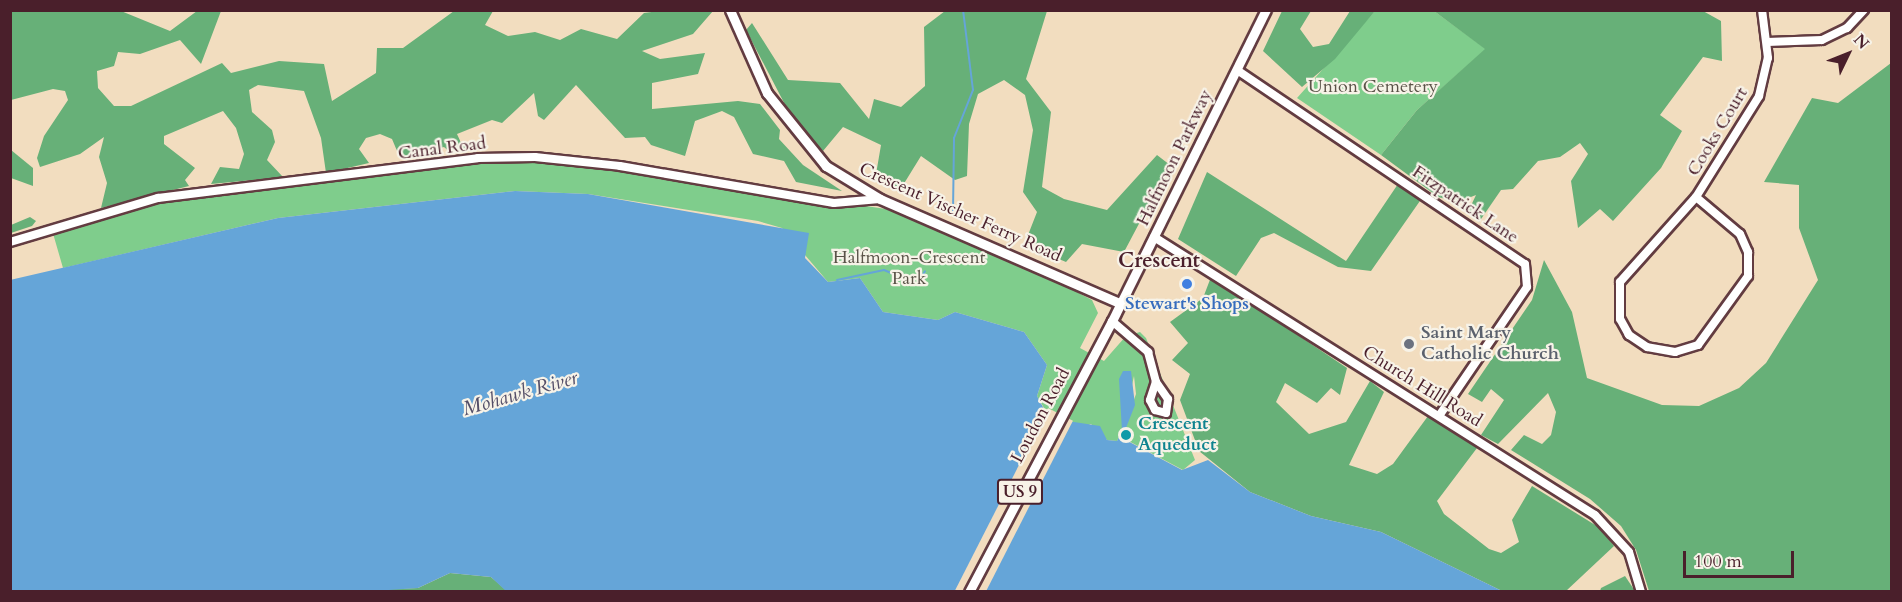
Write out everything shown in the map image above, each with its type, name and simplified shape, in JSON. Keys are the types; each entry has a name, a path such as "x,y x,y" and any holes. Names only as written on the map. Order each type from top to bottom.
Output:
{"main road":[{"name":"Crescent Vischer Ferry Road","path":"730,10 786,123 826,166 880,199 1121,304"},
{"name":"Halfmoon Parkway","path":"1112,321 1266,10"},
{"name":"Loudon Road","path":"969,591 1072,392 1112,321"}],"street":[{"name":"Cooks Court","path":"1696,197 1740,234 1749,252 1748,276 1698,345 1675,352 1647,347 1629,335 1620,319 1620,282 1696,197 1759,96 1767,42 1762,10"},
{"path":"1767,42 1822,40 1847,28 1864,10"},
{"name":"Fitzpatrick Lane","path":"1237,70 1525,264 1527,287 1439,416"},
{"name":"Canal Road","path":"10,242 158,198 478,158 535,157 620,166 834,203 880,199"},
{"name":"Church Hill Road","path":"1154,237 1595,515 1629,552 1641,591"},
{"path":"1112,321 1148,352 1156,382"}],"green space":[{"path":"11,11 121,11 170,31 197,11 221,11 201,64 180,40 140,54 118,52 114,66 97,71 98,88 114,106 131,106 222,63 231,73 279,61 324,64 332,101 376,73 377,48 403,48 454,11 493,11 485,25 508,36 535,32 560,40 581,29 617,39 644,13 713,11 693,34 642,51 660,59 705,53 698,74 652,83 652,109 738,101 760,104 780,130 779,139 803,165 842,191 796,182 784,161 753,154 734,117 722,111 695,121 685,156 651,145 645,137 625,138 576,85 544,120 538,116 534,93 502,123 492,120 457,134 462,145 475,149 451,153 444,147 400,158 392,139 380,134 366,138 359,149 369,163 326,173 321,138 304,91 258,85 249,90 252,112 272,130 275,142 267,160 283,177 211,184 220,167 239,169 244,154 236,128 223,111 164,136 164,144 195,168 185,180 189,186 101,208 107,183 99,157 104,137 80,154 40,167 37,158 44,136 68,100 65,91 53,89 11,100"},
{"path":"945,11 1047,11 1026,79 1051,112 1042,187 1064,199 1107,210 1157,155 1170,165 1124,252 1082,244 1066,262 1040,251 1028,235 1037,212 1023,192 1033,130 1025,95 1004,80 978,94 969,124 967,176 955,180 921,156 900,190 875,180 881,145 843,127 823,151 792,118 746,30 752,23 788,80 840,83 869,119 874,99 901,107 925,86 924,27"},
{"path":"1282,11 1311,11 1300,29 1313,47 1329,44 1350,11 1375,11 1335,59 1302,87 1263,51"},
{"name":"Union Cemetery","path":"1375,11 1434,11 1486,49 1417,110 1381,155 1297,98"},
{"path":"1434,11 1703,11 1721,21 1722,61 1703,57 1660,115 1682,131 1661,168 1613,221 1600,209 1578,228 1571,181 1588,154 1580,143 1560,157 1538,161 1513,189 1501,190 1479,222 1468,212 1476,195 1458,202 1438,197 1381,155 1417,110 1485,49"},
{"path":"1891,63 1891,591 1649,591 1636,550 1621,526 1590,499 1511,450 1524,435 1542,444 1551,435 1556,412 1548,393 1498,444 1481,435 1504,400 1491,389 1482,402 1468,394 1532,300 1544,260 1572,312 1587,378 1662,405 1699,406 1739,388 1766,363 1818,280 1799,228 1799,185 1764,182 1812,98 1838,103"},
{"path":"11,150 33,168 33,186 11,178"},
{"name":"Halfmoon-Crescent Park","path":"535,157 886,209 1023,264 1092,300 1098,313 1080,348 1104,361 1126,336 1140,332 1146,338 1195,460 1183,470 1121,437 1136,394 1134,376 1122,431 1117,441 1107,440 1091,424 1083,427 1044,408 1037,396 1047,365 1024,332 955,312 938,320 883,312 860,278 828,282 782,228 758,221 588,194 515,191 278,218 63,268 52,230 158,198 478,158"},
{"path":"1207,172 1346,261 1398,184 1422,198 1371,271 1338,267 1274,233 1261,238 1236,276 1178,239"},
{"path":"30,217 36,221 32,226 11,233 11,225"},
{"path":"1211,277 1347,368 1340,395 1331,388 1317,403 1285,383 1276,402 1309,434 1346,422 1370,381 1384,392 1349,465 1377,474 1393,464 1428,416 1477,448 1437,501 1444,514 1489,549 1501,553 1519,542 1512,520 1532,486 1600,528 1614,546 1566,591 1502,591 1381,532 1311,516 1250,492 1199,451 1180,400 1190,374 1172,360 1188,343 1170,322 1203,298"},
{"path":"450,573 491,577 507,591 309,592 418,588"},
{"path":"1625,576 1635,591 1600,591 1601,588"}],"water":[{"name":"Mohawk River","path":"515,191 588,194 809,233 805,258 828,282 860,278 883,312 938,320 955,312 1024,332 1047,365 1037,396 1044,409 1061,420 1100,426 1107,440 1117,441 1122,431 1119,379 1123,371 1131,371 1135,405 1122,438 1182,470 1208,460 1250,492 1311,516 1381,532 1502,591 507,592 491,577 450,573 418,588 374,591 11,591 10,280 278,218"}],"pier":[{"path":"1048,408 1073,421 986,592 954,592"}],"waterway":[{"path":"953,212 954,138 973,90 963,10"},
{"path":"837,280 884,270 917,284 925,271"}],"place":[{"name":"Stewart's Shops","path":"1187,284"},
{"name":"Saint Mary Catholic Church","path":"1409,344"},
{"name":"Crescent Aqueduct","path":"1126,435"}],"district":[{"name":"Crescent","path":"1159,261"}]}
